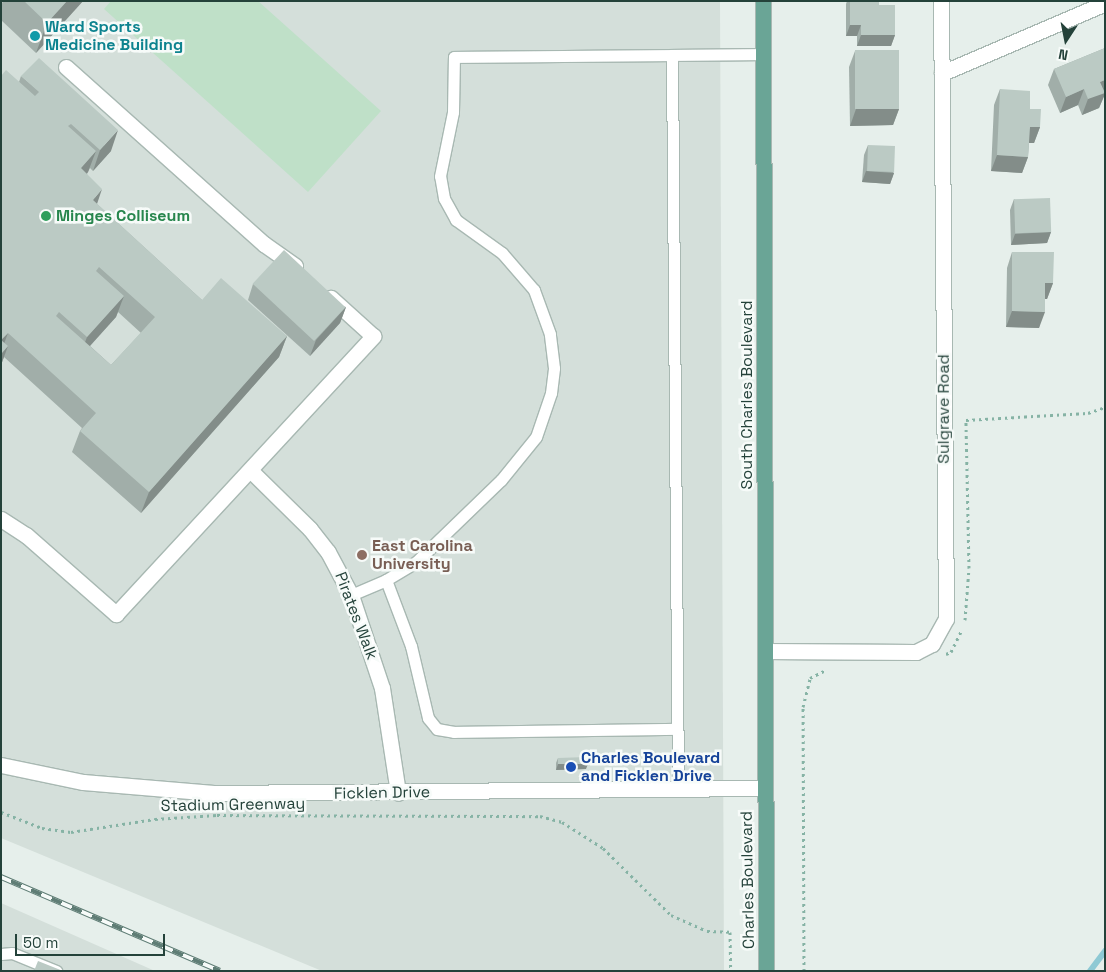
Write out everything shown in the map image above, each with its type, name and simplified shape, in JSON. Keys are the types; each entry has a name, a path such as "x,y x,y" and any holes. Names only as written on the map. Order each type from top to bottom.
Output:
{"main road":[{"name":"South Charles Boulevard","path":"763,1 766,651 764,788"},
{"name":"Charles Boulevard","path":"764,788 766,971"}],"street":[{"name":"Sulgrave Road","path":"766,651 916,652 932,644 946,619 941,1"},
{"path":"942,73 1105,3"},
{"path":"1,518 26,535 116,614 373,336 313,282 264,244 66,67"},
{"name":"Pirates Walk","path":"250,470 310,529 328,552 351,596 382,688 398,793"},
{"name":"Ficklen Drive","path":"1,765 83,782 174,791 398,793 764,788"}],"lane":[{"path":"351,596 386,580 425,555 516,464 542,427 553,383 550,334 534,290 502,253 456,220 444,198 440,176 454,112 454,57 763,54"},
{"path":"672,55 678,790"},
{"path":"386,580 411,646 428,718 437,729 454,732 677,729"},
{"path":"1,954 12,953 56,971"}],"path":[{"name":"Stadium Greenway","path":"1,812 42,828 71,832 155,819 217,815 540,816 562,822 603,848 671,915 707,931 730,932 731,971"}],"shaded area":[{"name":"East Carolina University","path":"1,1 720,1 724,971 322,971 1,838"},
{"path":"1,903 155,971 1,971"}],"green space":[{"path":"111,1 258,1 381,111 308,192 104,9"}],"building":[{"path":"24,1 67,1 47,23"},
{"path":"850,1 879,1 879,5 895,5 895,35 861,35 861,25 850,25"},
{"path":"1105,48 1105,80 1100,82 1105,93 1088,99 1084,89 1066,97 1054,69"},
{"path":"855,50 899,50 899,109 855,109"},
{"path":"39,58 118,130 100,150 71,124 68,126 96,151 81,168 102,189 93,200 202,300 221,278 287,336 149,492 80,431 96,413 8,333 1,340 1,76 6,70 35,96 39,92 21,76","holes":["99,267 155,317 111,365 56,316 59,312 87,337 124,296 96,271"]},
{"path":"1000,89 1030,91 1030,109 1041,109 1040,127 1030,127 1028,157 997,155"},
{"path":"868,145 895,146 894,172 867,171"},
{"path":"1050,198 1051,232 1015,233 1014,199"},
{"path":"284,250 345,307 314,341 253,284"},
{"path":"1012,252 1054,252 1053,283 1045,283 1045,312 1012,311"},
{"path":"1,340 8,346 1,354"},
{"path":"587,757 588,764 558,764 558,758"},
{"path":"38,961 63,971 34,971"}],"waterway":[{"path":"1090,971 1105,951"}],"railway":[{"path":"1,877 220,971"}],"place":[{"name":"Ward Sports Medicine Building","path":"35,36"},
{"name":"Minges Colliseum","path":"46,216"},
{"name":"East Carolina University","path":"362,555"},
{"name":"Charles Boulevard and Ficklen Drive","path":"571,767"}]}
